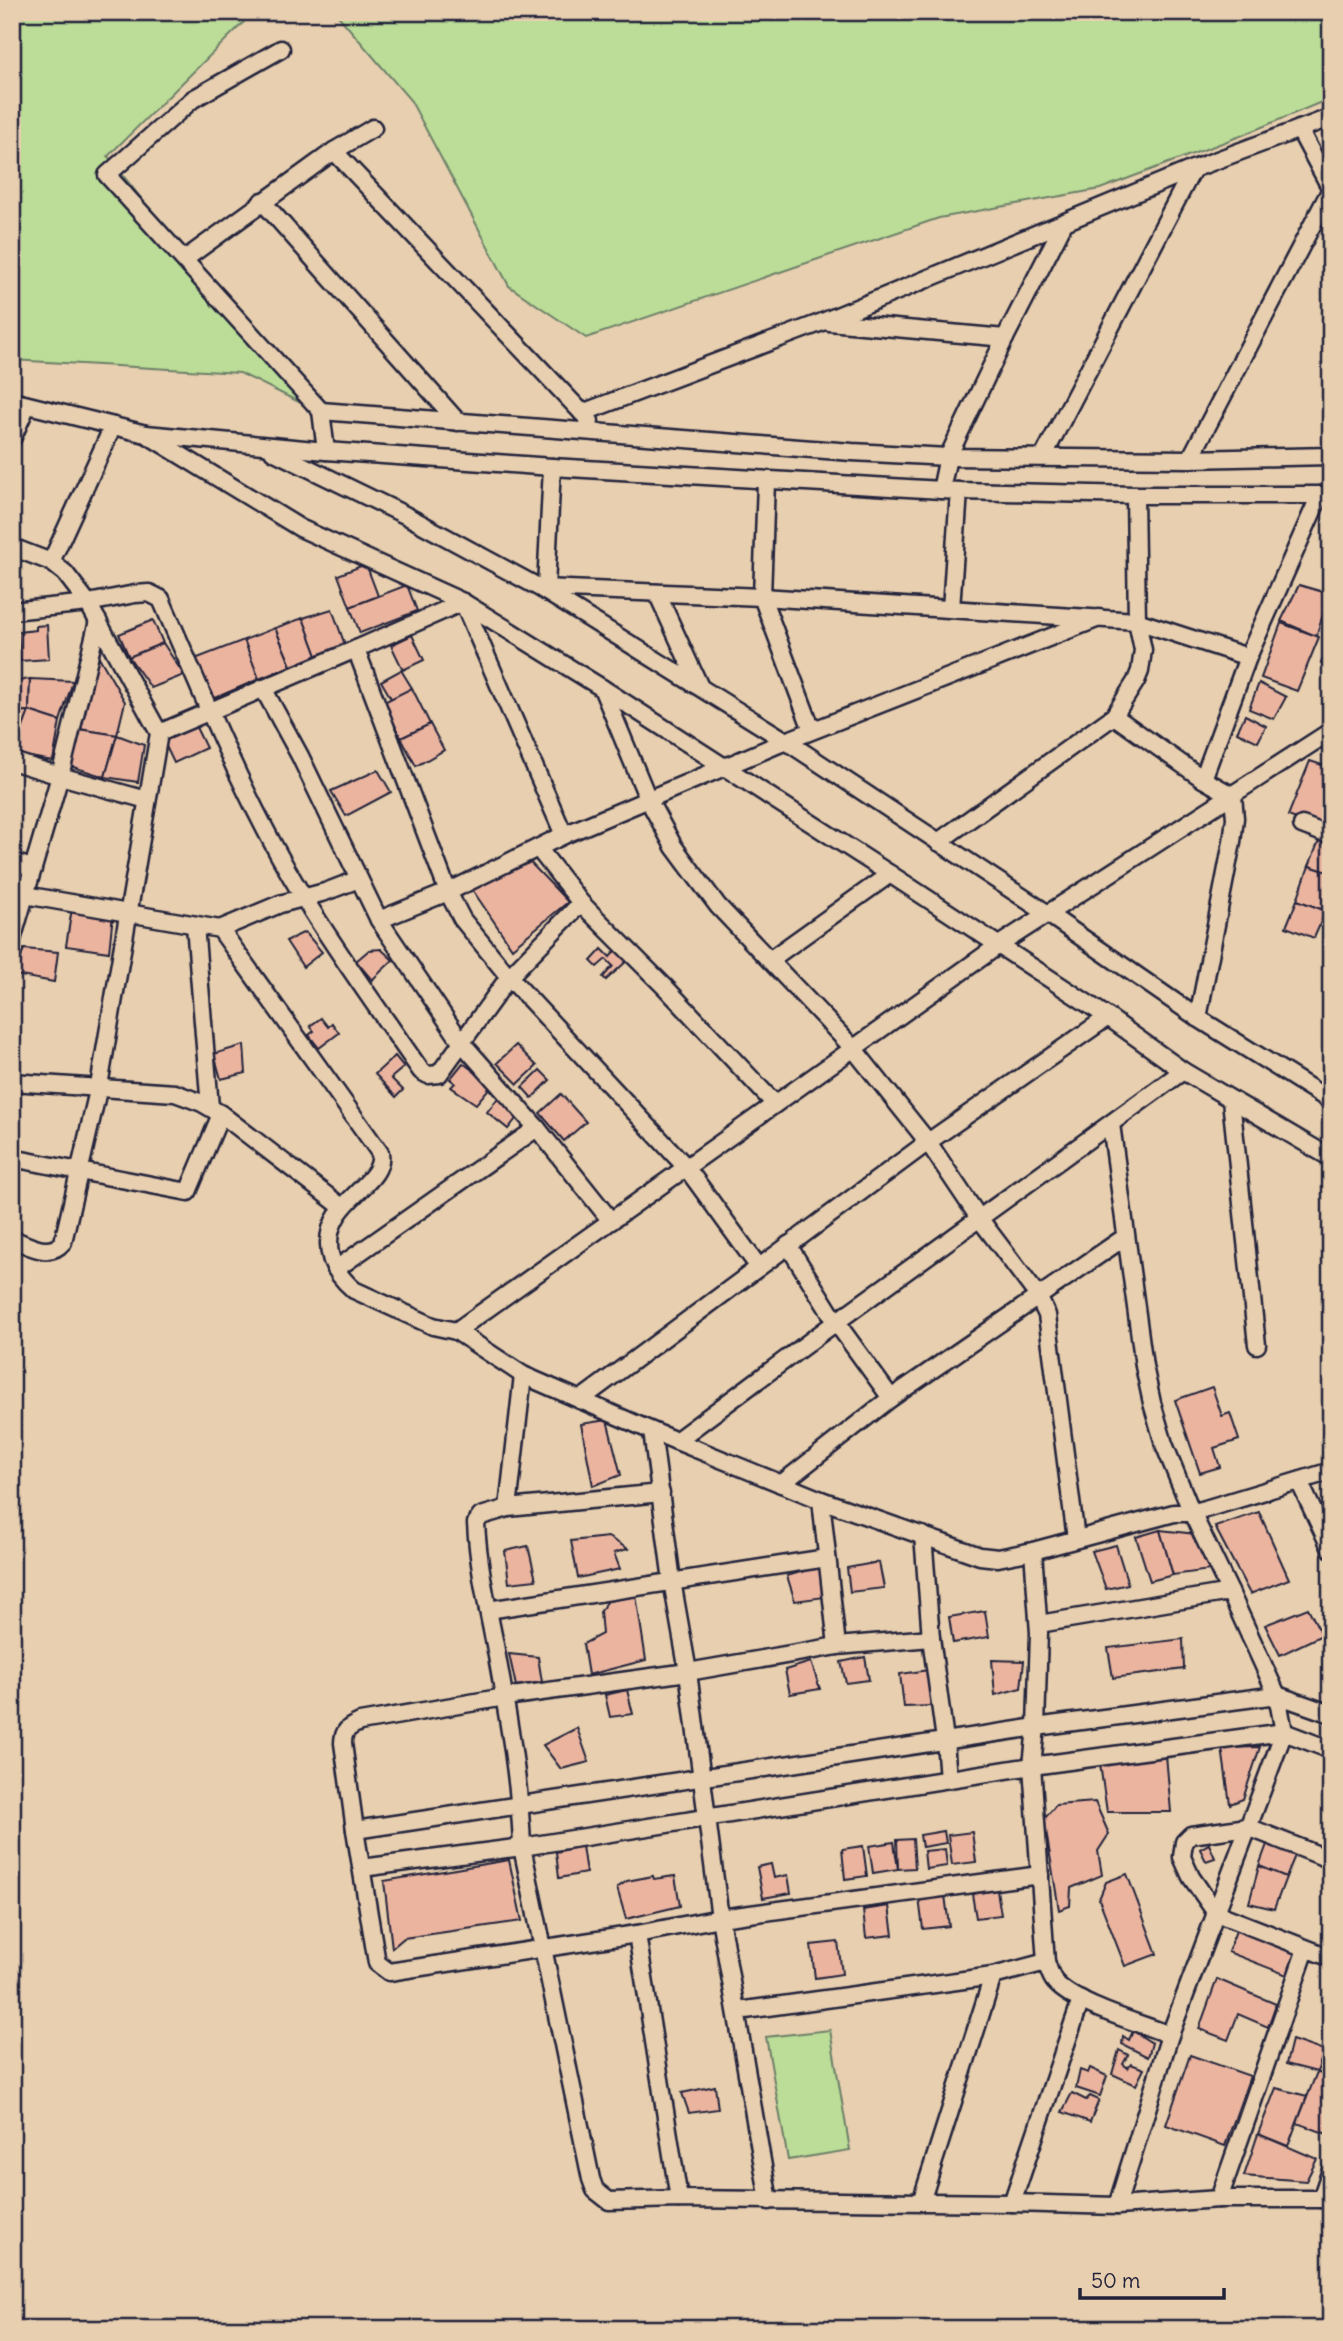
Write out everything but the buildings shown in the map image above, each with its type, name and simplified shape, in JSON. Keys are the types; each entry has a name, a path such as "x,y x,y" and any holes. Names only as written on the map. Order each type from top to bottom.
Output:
{"street":[{"path":"281,49 193,99 107,175 321,411 326,451"},
{"path":"582,413 825,321 1193,169 1330,119"},
{"path":"185,259 262,201 334,151 373,128"},
{"path":"1190,459 1331,189 1299,129"},
{"path":"334,151 601,432"},
{"path":"1043,457 1193,169"},
{"path":"262,201 458,422"},
{"path":"941,490 948,457 1004,338 1064,223"},
{"path":"825,321 1004,338"},
{"path":"12,439 20,403 146,434 326,451 552,467 959,491 1325,495 1248,657 1203,779"},
{"path":"321,411 778,448 948,457 1190,459 1331,456"},
{"path":"51,562 113,426"},
{"path":"146,434 300,528 463,602 891,874 1108,1017 1183,1072 1331,1158"},
{"path":"261,445 405,514 543,588 786,741 1048,914 1198,1018 1331,1101"},
{"path":"543,588 552,467"},
{"path":"766,481 762,597 812,730"},
{"path":"951,609 959,491"},
{"path":"938,842 1114,716 1140,671 1143,650 1138,621 1135,495"},
{"path":"12,547 51,562 65,573 88,603 159,733 99,1086 63,1242 57,1249 44,1251 12,1239"},
{"path":"543,588 762,597 1138,621 1248,657"},
{"path":"12,611 149,593 161,599 264,828 304,899 421,1071 428,1075 439,1074 509,977 581,903"},
{"path":"657,593 700,687"},
{"path":"159,733 463,602"},
{"path":"463,602 564,835"},
{"path":"379,920 448,892 564,835 812,730 1100,618"},
{"path":"12,940 60,776 98,621"},
{"path":"356,649 448,892 462,919 509,977 686,1167 758,1266"},
{"path":"263,688 300,756 379,920 462,1043 537,1128 611,1221"},
{"path":"601,688 648,799 674,847 719,905 853,1048 928,1142 979,1218 1038,1296 1047,1315 1076,1539"},
{"path":"1114,716 1203,779 1233,796"},
{"path":"456,1331 999,945 1331,731"},
{"path":"12,761 148,800"},
{"path":"1198,1018 1232,842 1235,818 1233,796"},
{"path":"1302,824 1331,836"},
{"path":"538,848 581,903 666,988 775,1104"},
{"path":"12,861 33,869"},
{"path":"771,959 891,874"},
{"path":"25,895 220,929 280,904 304,899 359,878"},
{"path":"12,1158 188,1192 216,1110 195,925"},
{"path":"220,929 380,1153 382,1162 377,1172 341,1207 331,1224 329,1251 344,1281 354,1290 433,1326 456,1331 523,1375 821,1500 980,1556 998,1558 1033,1551 1174,1513 1192,1513 1331,1471"},
{"path":"580,1400 928,1142 1108,1017"},
{"path":"676,1441 1183,1072"},
{"path":"12,1082 174,1093 216,1110 341,1207"},
{"path":"1231,1100 1256,1345"},
{"path":"1111,1124 1125,1237 1152,1404 1164,1444 1192,1513 1277,1695 1284,1732 1170,2035 1117,2206"},
{"path":"336,1269 537,1128"},
{"path":"781,1484 891,1398 1125,1237"},
{"path":"788,1245 836,1322 891,1398"},
{"path":"508,1508 523,1375"},
{"path":"652,1431 671,1581 688,1672 720,1918 769,2201"},
{"path":"1299,1481 1331,1549"},
{"path":"661,1493 508,1508 481,1516 476,1523 521,1805 522,1847 595,2190 610,2201 679,2199 1117,2206 1219,2199 1326,2199 1331,2170"},
{"path":"821,1500 837,1646"},
{"path":"923,1535 948,1779"},
{"path":"1033,1551 1038,1624 1036,1727 1032,1766 1046,1962 1051,1977 1057,1984 1081,2000 1170,2035"},
{"path":"488,1610 827,1558"},
{"path":"1038,1624 1230,1592"},
{"path":"932,1638 837,1646 688,1672 505,1697 360,1722 349,1727 343,1735 343,1743 377,1963 389,1972 637,1934 720,1918 1040,1875"},
{"path":"355,1830 945,1740 1277,1695 1331,1714"},
{"path":"362,1868 522,1847 1032,1766 1284,1732 1331,1750"},
{"path":"1331,1860 1248,1827 1191,1835 1184,1842 1182,1857 1191,1877 1216,1913 1331,1958"},
{"path":"637,1934 679,2199"},
{"path":"1219,2199 1306,1950"},
{"path":"738,2011 993,1976 1046,1962"},
{"path":"921,2202 993,1976"},
{"path":"1012,2203 1081,2000"}],"green space":[{"path":"12,12 254,12 108,156 301,403 240,373 12,360"},
{"path":"335,12 1331,12 1331,98 1243,135 1100,189 939,218 586,338 509,286 411,101"},
{"path":"830,2030 850,2150 788,2160 766,2037"}]}
